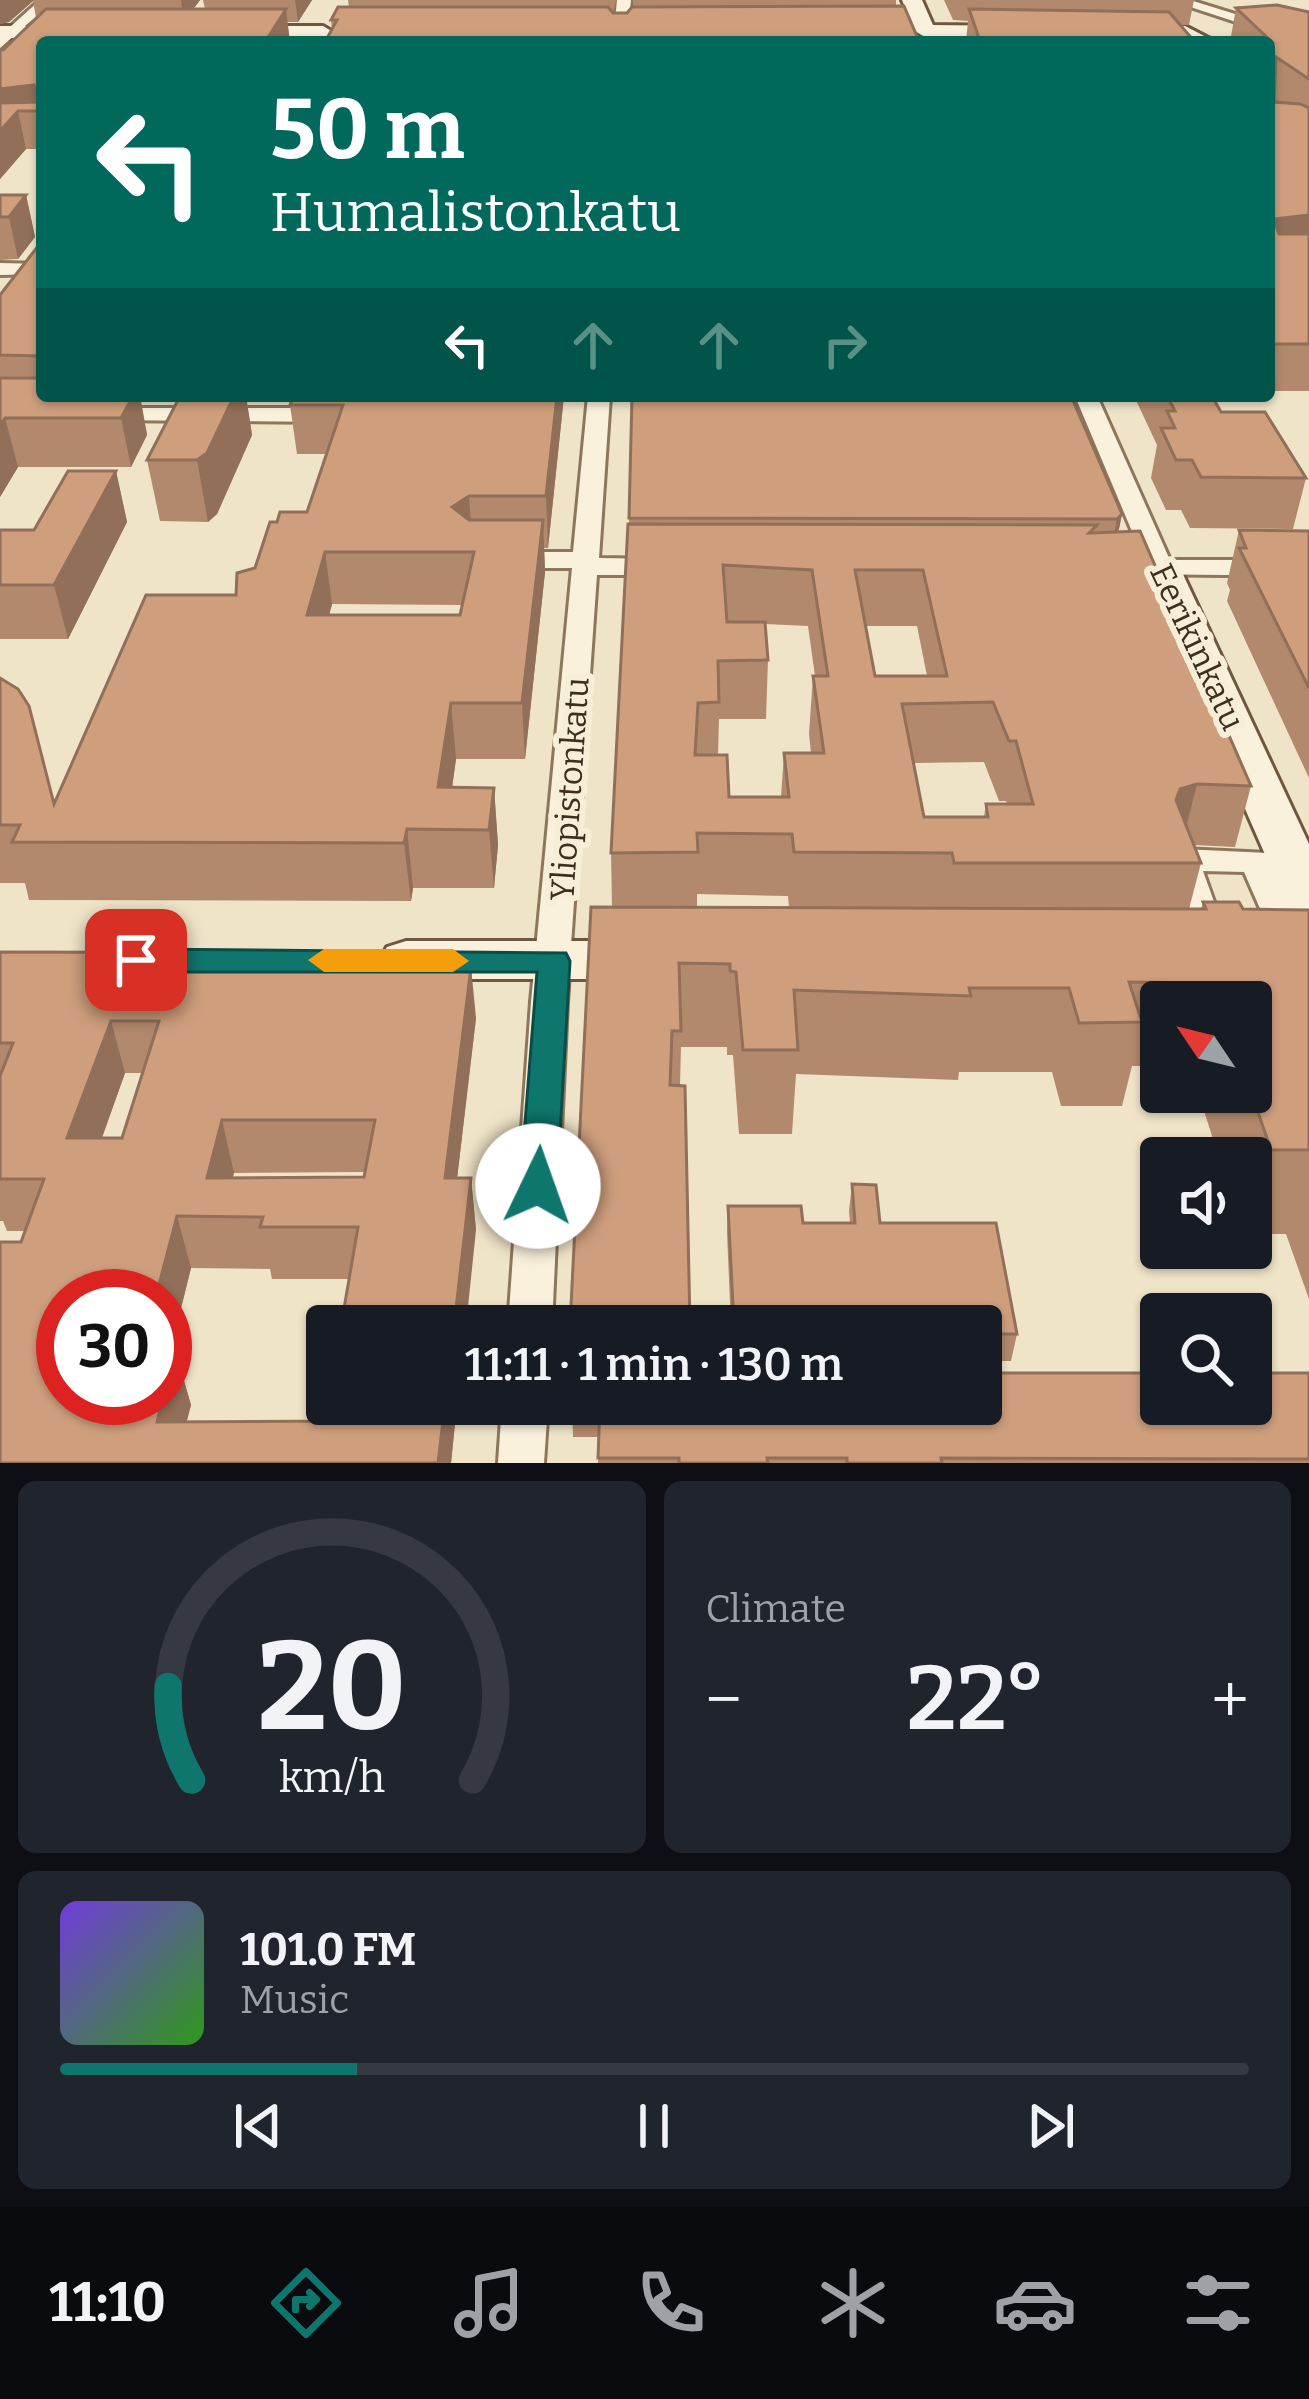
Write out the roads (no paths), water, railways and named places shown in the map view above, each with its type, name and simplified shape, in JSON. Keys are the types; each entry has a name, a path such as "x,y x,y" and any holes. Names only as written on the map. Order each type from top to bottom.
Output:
{"street":[{"path":"4,36 48,0"},
{"path":"620,34 624,0"},
{"path":"912,0 921,35 1052,32"},
{"path":"1176,0 1309,42"},
{"path":"1200,36 1216,14"},
{"path":"207,32 328,30"},
{"path":"4,36 110,32"},
{"path":"1099,32 1165,36"},
{"path":"0,268 36,269"},
{"path":"17,301 36,276"},
{"name":"Yliopistonkatu","path":"531,1305 599,402"},
{"name":"Eerikinkatu","path":"1088,402 1138,568 1309,898"},
{"path":"83,415 351,415"},
{"path":"473,560 696,567"},
{"path":"1138,568 1309,568"},
{"path":"360,960 701,961"},
{"path":"1157,961 1309,961"},
{"path":"521,1463 524,1425"}]}
